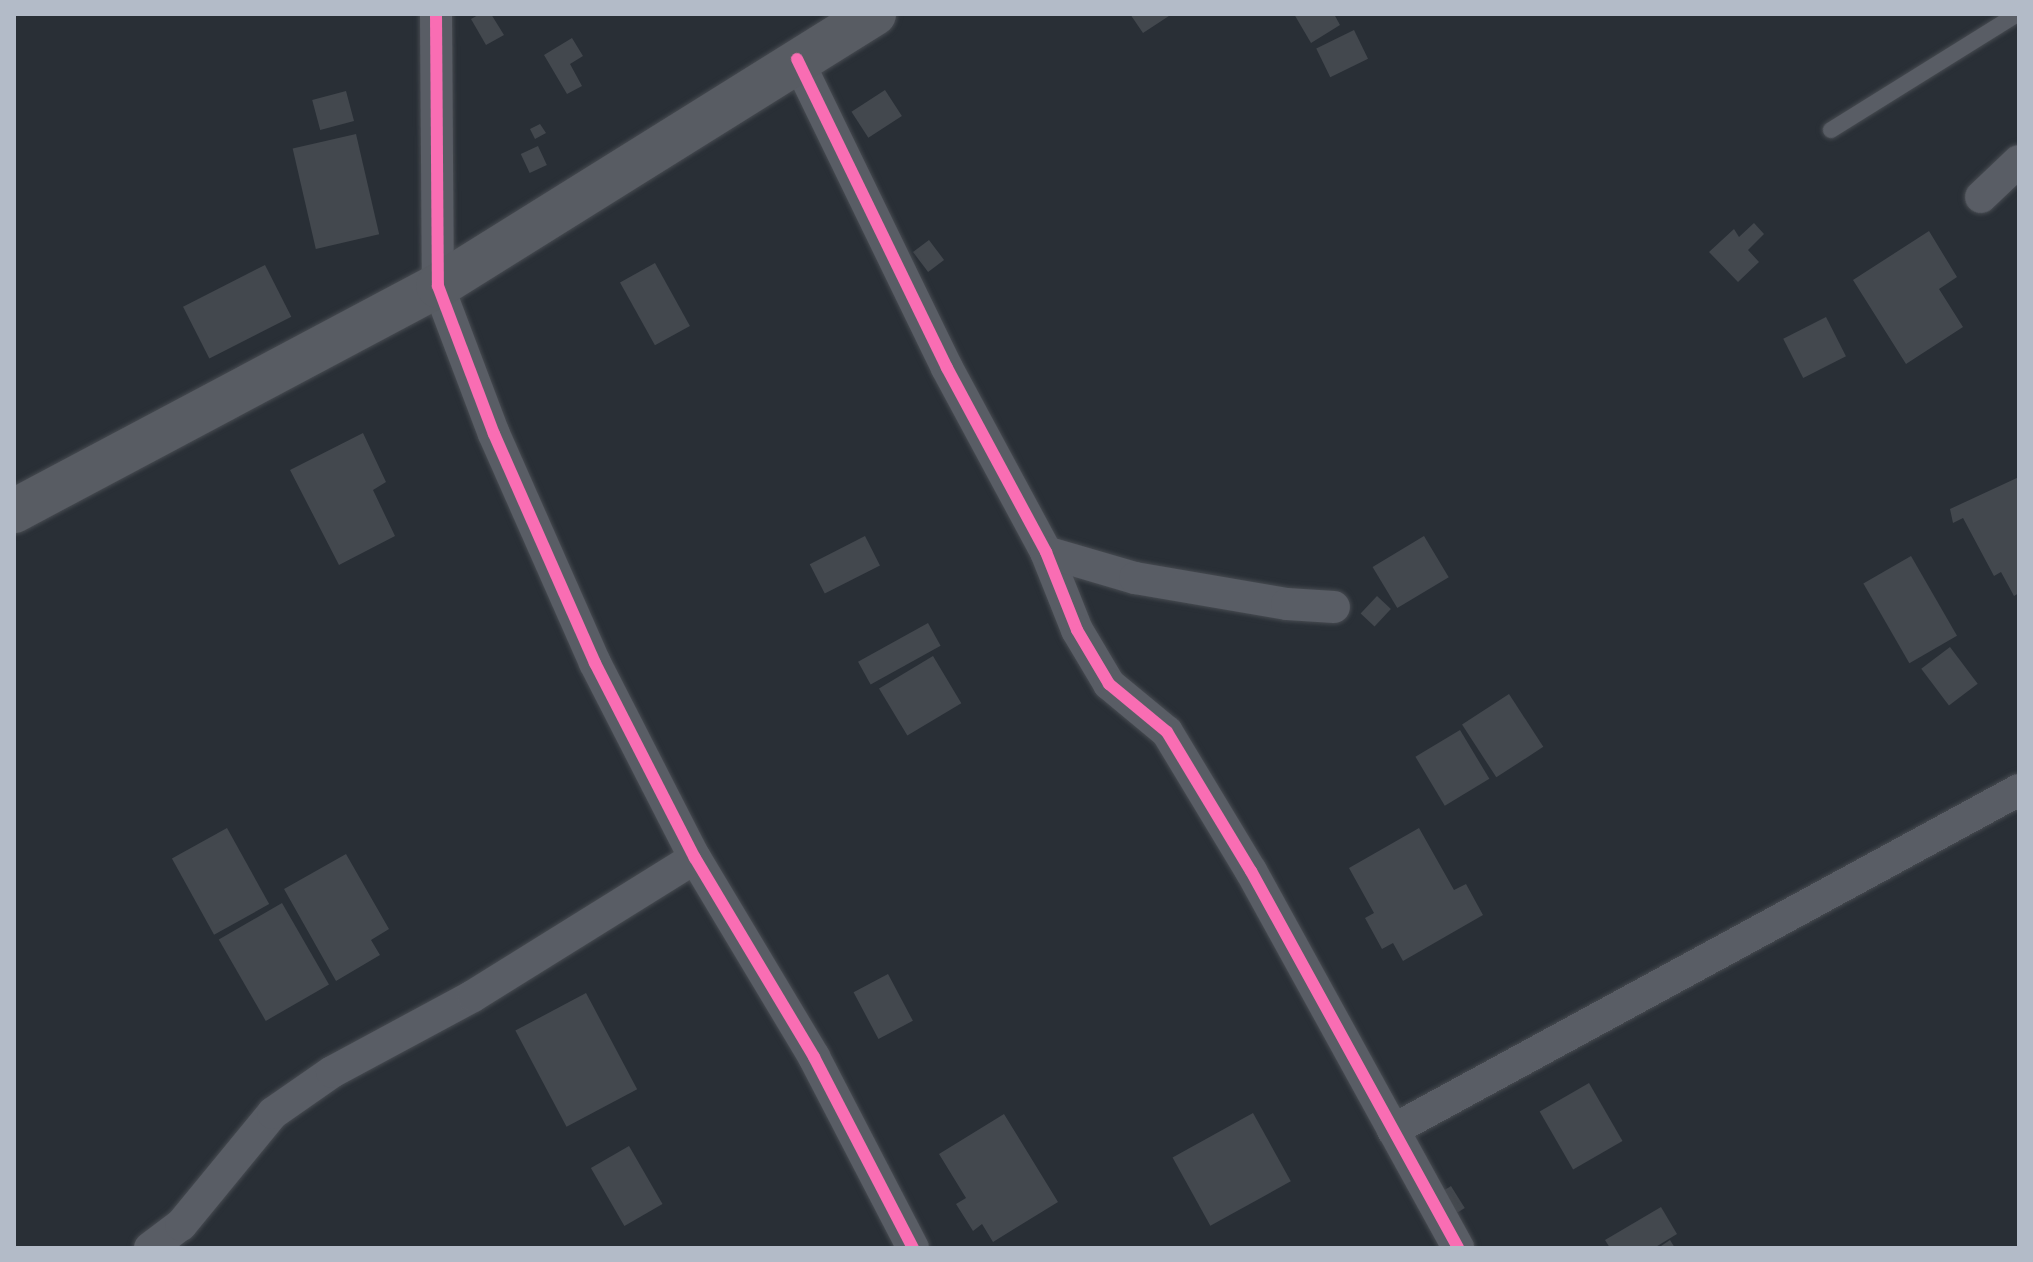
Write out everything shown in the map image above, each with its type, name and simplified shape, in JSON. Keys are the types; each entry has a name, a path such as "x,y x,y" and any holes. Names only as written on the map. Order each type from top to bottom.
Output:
{"main road":[{"path":"14,511 438,286 797,59 874,14"}],"street":[{"path":"436,14 438,286 494,434 595,663 695,858 814,1057 903,1240"},
{"path":"797,59 947,368 1046,552 1077,630 1109,684 1167,732 1458,1248"},
{"path":"1981,197 2019,161"},
{"path":"1046,552 1135,578 1257,600 1334,607"},
{"path":"1393,1130 2019,790"},
{"path":"150,1248 181,1225 273,1113 332,1072 473,996 695,858"}],"lane":[{"path":"1831,130 2017,14"}],"building":[{"path":"480,14 491,14 504,35 486,45 471,19"},
{"path":"1130,14 1172,14 1143,33"},
{"path":"1294,14 1334,14 1340,25 1311,43"},
{"path":"1354,30 1368,59 1330,77 1316,48"},
{"path":"572,38 583,56 570,64 582,86 567,94 544,55"},
{"path":"885,90 902,116 868,138 851,112"},
{"path":"346,91 354,121 320,130 312,100"},
{"path":"540,124 546,133 535,139 530,129"},
{"path":"356,134 379,234 316,249 293,149"},
{"path":"538,146 547,165 530,173 521,154"},
{"path":"1754,223 1764,234 1748,250 1759,262 1738,282 1709,252 1734,229 1739,237"},
{"path":"1929,231 1957,277 1939,289 1963,327 1906,364 1853,280"},
{"path":"929,240 944,260 928,272 913,252"},
{"path":"655,263 690,326 655,345 620,282"},
{"path":"265,265 291,317 209,358 183,307"},
{"path":"1826,317 1846,356 1803,378 1783,339"},
{"path":"363,433 386,482 373,490 395,536 339,565 290,470"},
{"path":"2019,477 2019,593 2014,596 2001,572 1994,576 1963,518 1953,523 1950,509"},
{"path":"865,536 880,565 825,594 810,564"},
{"path":"1424,536 1449,577 1397,608 1373,567"},
{"path":"1911,556 1957,636 1909,663 1863,584"},
{"path":"1377,596 1391,609 1375,627 1361,614"},
{"path":"928,623 941,646 871,685 858,662"},
{"path":"1950,647 1978,684 1949,705 1921,669"},
{"path":"933,656 961,703 907,736 879,688"},
{"path":"1509,694 1543,747 1496,777 1462,724"},
{"path":"1460,730 1489,779 1445,806 1415,757"},
{"path":"227,828 269,904 214,935 172,859"},
{"path":"1419,828 1454,890 1466,884 1483,915 1403,961 1393,943 1382,949 1365,918 1374,913 1349,868"},
{"path":"346,854 389,929 371,940 380,955 336,981 284,889"},
{"path":"282,903 329,984 266,1021 219,940"},
{"path":"888,974 913,1021 878,1039 854,992"},
{"path":"586,993 637,1089 567,1127 515,1031"},
{"path":"1589,1083 1622,1141 1573,1170 1540,1112"},
{"path":"1253,1113 1291,1181 1210,1226 1173,1158"},
{"path":"1004,1114 1058,1202 993,1242 982,1224 973,1231 956,1204 966,1198 939,1154"},
{"path":"629,1146 662,1204 624,1226 591,1168"},
{"path":"1451,1186 1465,1208 1445,1220 1431,1198"},
{"path":"1661,1207 1677,1234 1654,1248 1610,1248 1605,1240"},
{"path":"1670,1240 1675,1248 1658,1248"}],"cycle path":[{"path":"436,14 438,286 494,434 595,663 695,858 814,1057 913,1248"},
{"path":"797,59 947,368 1046,552 1077,630 1109,684 1167,732 1251,871 1458,1248"}]}
